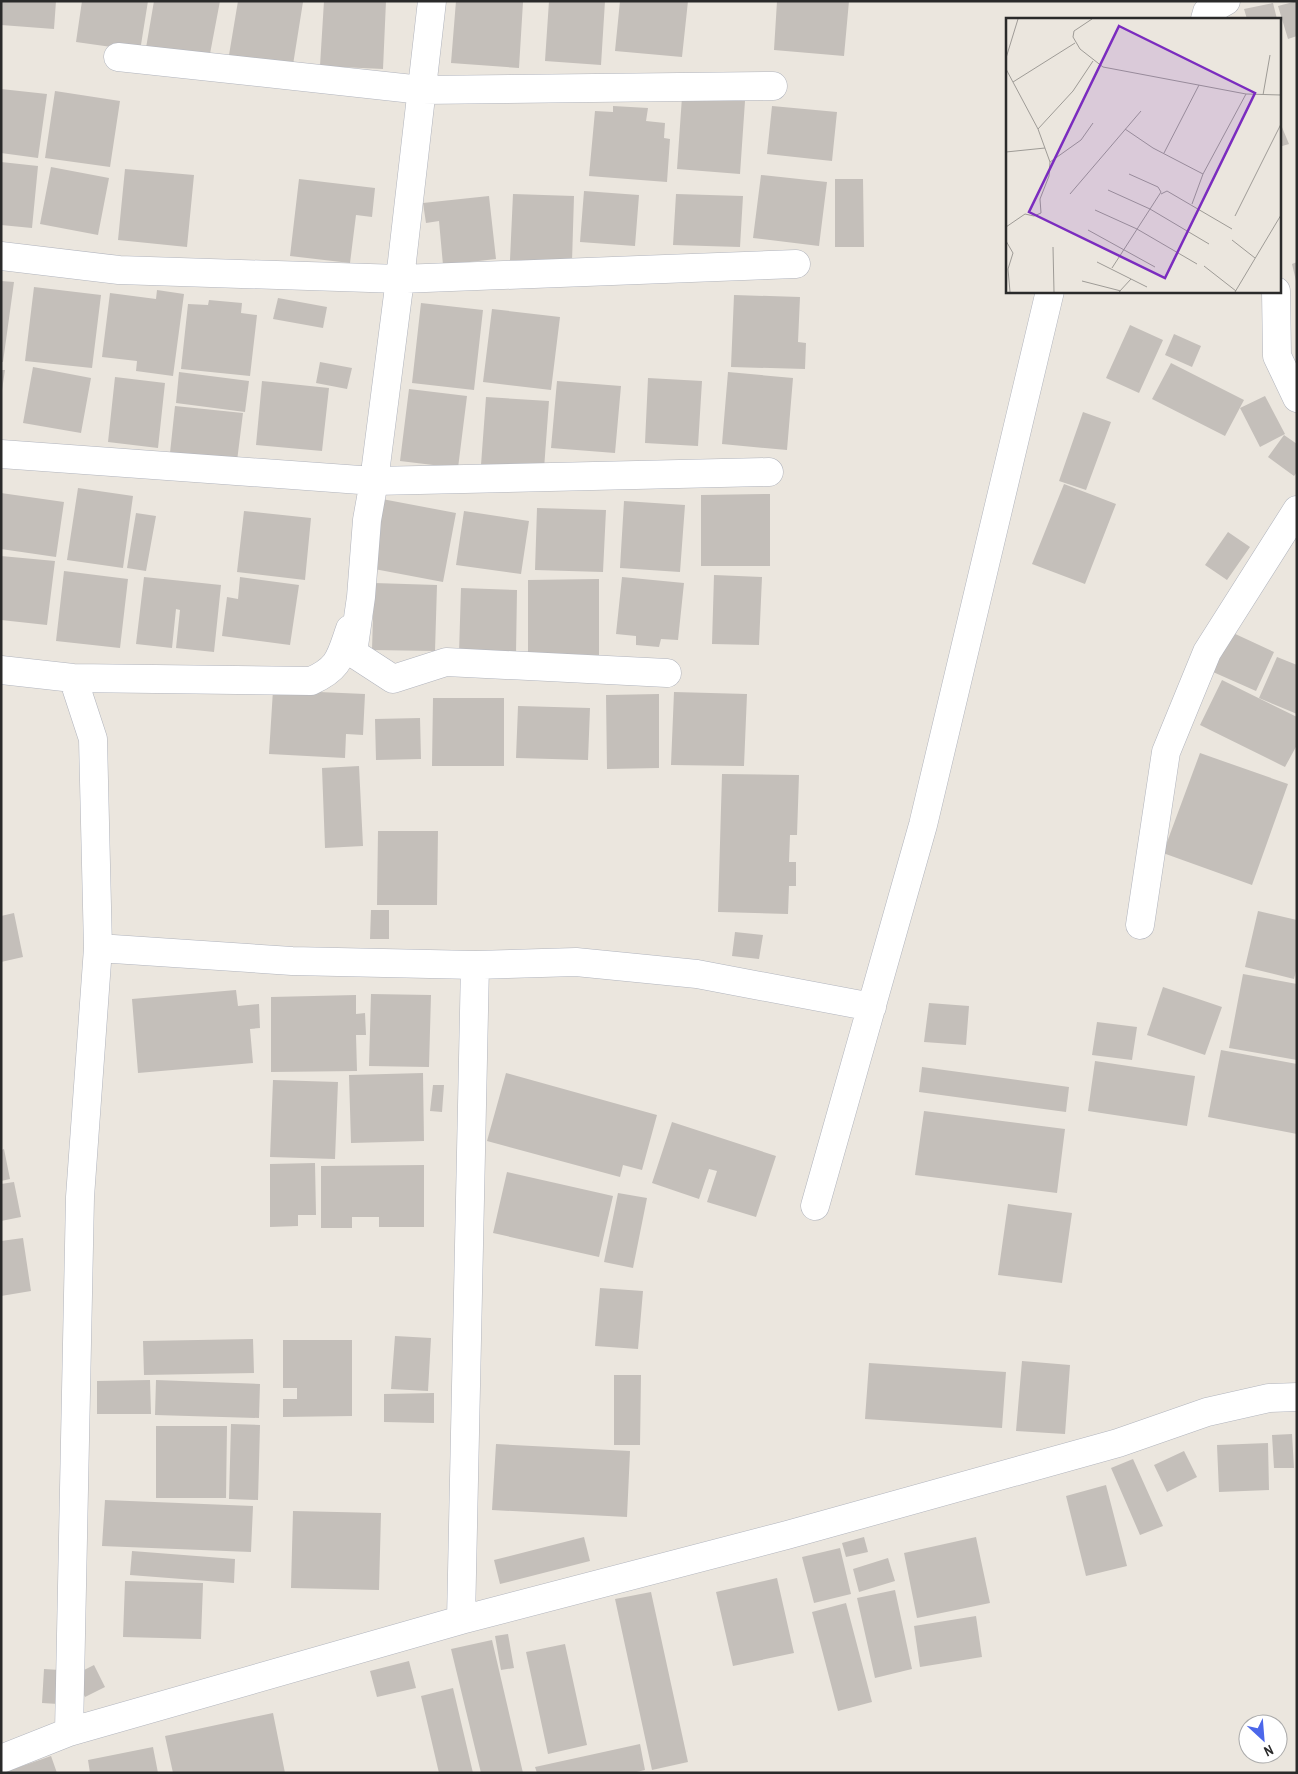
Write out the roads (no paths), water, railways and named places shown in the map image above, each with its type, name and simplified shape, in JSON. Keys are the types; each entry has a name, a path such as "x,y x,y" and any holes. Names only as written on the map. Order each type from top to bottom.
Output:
{"street":[{"path":"432,1 400,279 374,481 367,520 361,597 354,653 393,679 446,662 667,673"},
{"path":"1205,18 1207,12 1226,1"},
{"path":"118,57 422,90 773,86"},
{"path":"1,256 119,270 400,279 796,264"},
{"path":"815,1206 923,825 1050,292"},
{"path":"1276,292 1277,356 1297,398"},
{"path":"1,454 374,481 769,472"},
{"path":"1140,926 1166,752 1208,652 1297,510"},
{"path":"1,670 73,678 311,681 327,674 339,660 361,597"},
{"path":"69,1732 80,1197 98,948 93,739 73,678"},
{"path":"98,948 292,961 475,965 576,962 688,973 872,1007"},
{"path":"461,1620 475,965"},
{"path":"1,1759 69,1732 461,1620 786,1535 1118,1443 1207,1412 1270,1398 1297,1397"}]}
